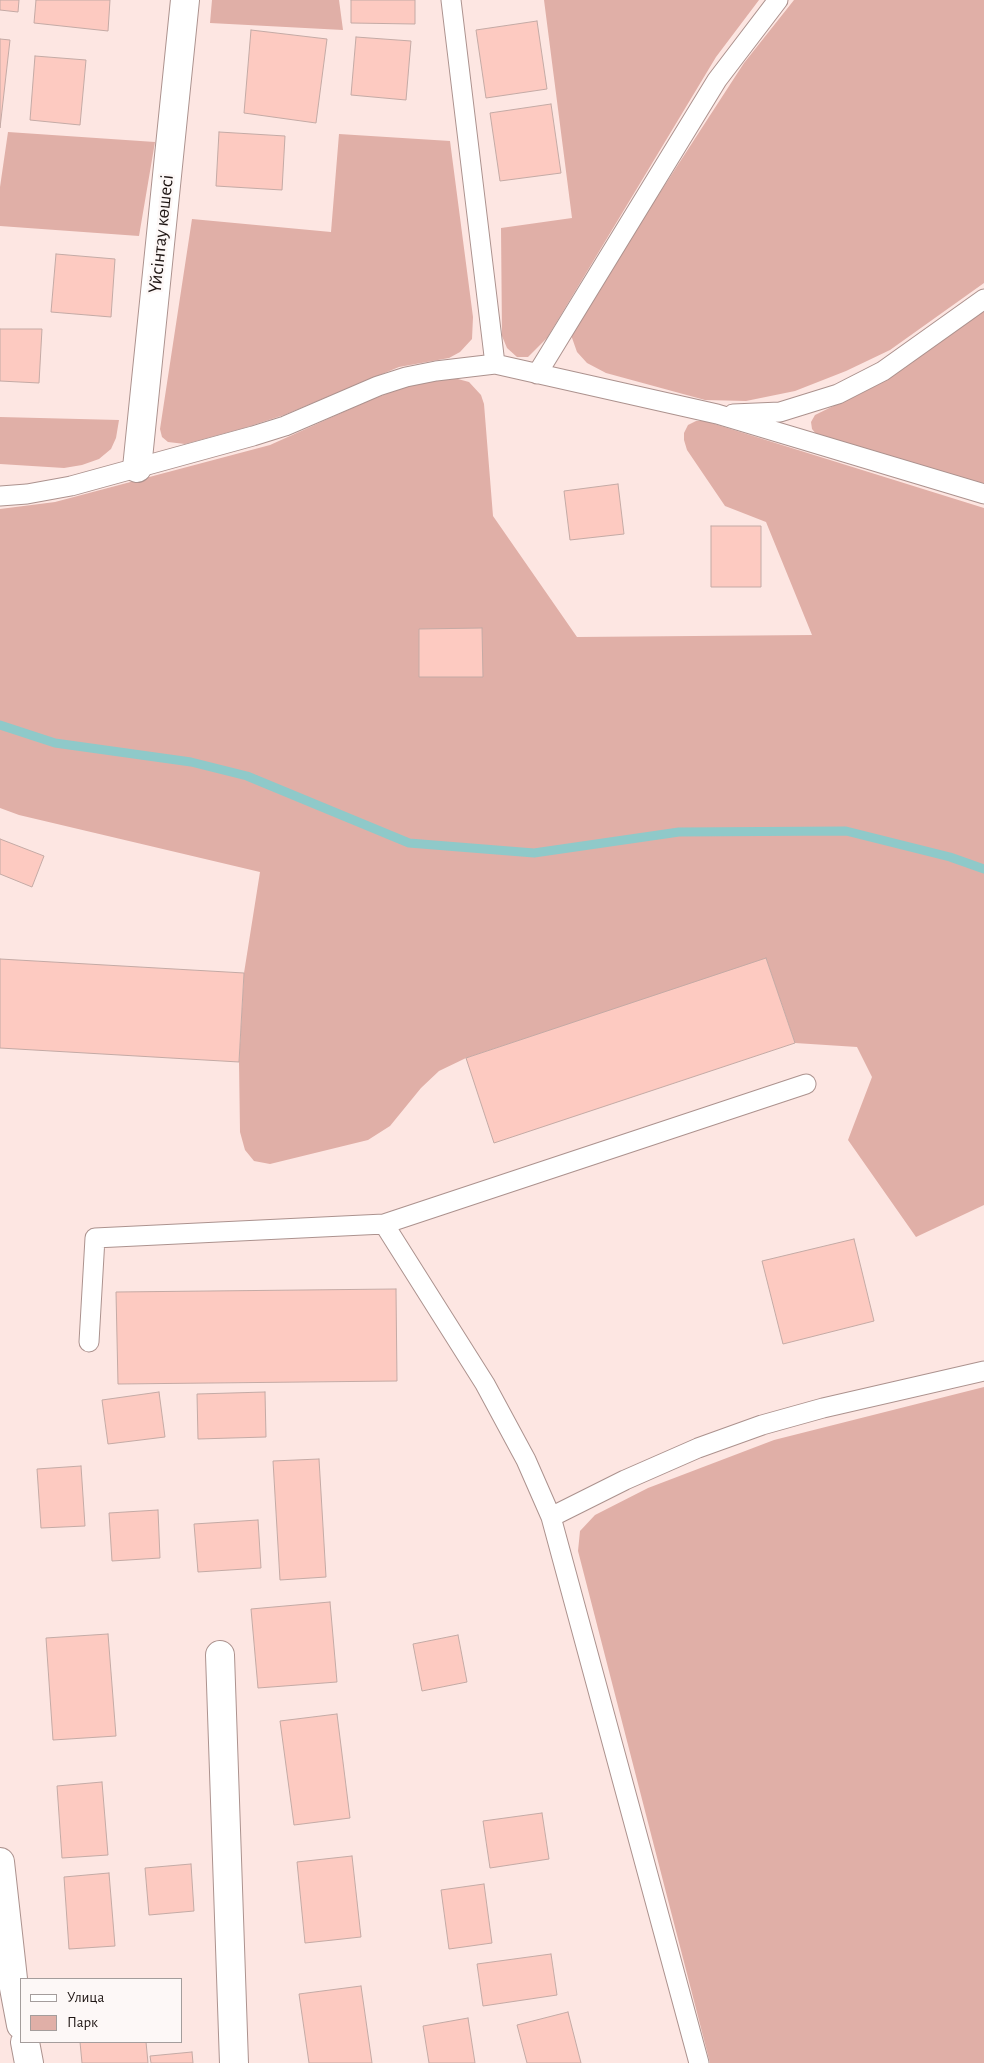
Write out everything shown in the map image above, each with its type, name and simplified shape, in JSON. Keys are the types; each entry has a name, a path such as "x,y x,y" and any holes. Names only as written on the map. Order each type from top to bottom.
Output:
{"street":[{"name":"Үйсінтау көшесі","path":"137,468 185,0"},
{"path":"220,1655 234,2063"},
{"path":"0,1862 7,1989 20,2023"},
{"path":"24,2043 29,2063"}],"lane":[{"path":"451,0 495,364"},
{"path":"537,374 717,80 778,0"},
{"path":"717,414 780,412 838,394 883,371 984,299"},
{"path":"0,496 27,494 71,486 285,426 378,386 406,377 495,364 717,414 984,494"},
{"path":"89,1342 95,1238 384,1224 806,1084"},
{"path":"384,1224 485,1384 526,1460 551,1517 699,2063"},
{"path":"551,1517 625,1480 698,1448 762,1425 823,1408 984,1371"}],"green space":[{"path":"212,0 339,0 343,30 210,23"},
{"path":"544,0 759,0 716,57 547,338 528,357 517,357 507,348 502,336 501,228 572,218"},
{"path":"794,0 984,0 984,283 890,350 846,371 795,391 746,401 705,400 606,373 587,363 577,352 571,335 574,325 744,63"},
{"path":"8,132 155,142 139,236 0,226 0,187"},
{"path":"339,134 450,141 473,317 472,339 460,352 449,358 399,367 284,415 185,444 168,442 162,437 160,429 192,219 331,232"},
{"path":"984,310 984,485 817,435 812,429 811,422 815,415 864,391"},
{"path":"440,379 458,379 469,382 481,395 484,404 493,516 577,637 812,635 766,522 725,506 687,450 684,433 688,425 696,421 705,421 984,508 984,1205 916,1237 848,1140 872,1077 857,1047 795,1043 766,959 466,1058 439,1071 421,1088 390,1126 368,1140 270,1164 254,1161 245,1150 240,1132 239,1062 244,973 260,872 19,815 0,808 0,509 55,502 270,445 370,400 415,383"},
{"path":"0,417 119,420 116,438 111,449 99,459 82,465 64,468 0,464"},
{"path":"984,1387 984,2063 710,2063 578,1551 580,1531 595,1515 648,1488 774,1440"}],"building":[{"path":"0,0 19,0 18,12 0,10"},
{"path":"36,0 110,0 108,31 34,23"},
{"path":"351,0 415,0 415,24 351,23"},
{"path":"537,21 547,89 486,98 476,30"},
{"path":"251,30 327,39 316,123 244,113"},
{"path":"356,37 411,41 406,100 351,95"},
{"path":"0,39 10,40 0,128"},
{"path":"35,56 86,60 80,125 30,120"},
{"path":"551,104 561,173 500,181 490,113"},
{"path":"219,132 285,136 282,190 216,186"},
{"path":"56,254 115,259 111,317 51,312"},
{"path":"0,329 42,329 39,383 0,381"},
{"path":"618,484 624,534 570,540 564,491"},
{"path":"711,526 761,526 761,587 711,587"},
{"path":"482,628 483,677 419,677 419,629"},
{"path":"0,839 44,856 32,887 0,874"},
{"path":"766,958 795,1043 494,1143 466,1058"},
{"path":"0,959 244,973 239,1062 0,1048"},
{"path":"854,1239 874,1321 783,1344 762,1261"},
{"path":"396,1289 397,1381 118,1384 116,1292"},
{"path":"159,1392 165,1437 108,1444 102,1400"},
{"path":"265,1392 266,1437 198,1439 197,1394"},
{"path":"319,1459 326,1577 280,1580 273,1461"},
{"path":"81,1466 85,1526 41,1528 37,1469"},
{"path":"158,1510 160,1558 112,1561 109,1513"},
{"path":"258,1520 261,1568 198,1572 194,1524"},
{"path":"330,1602 337,1682 258,1688 251,1609"},
{"path":"108,1634 116,1736 53,1740 46,1638"},
{"path":"458,1635 467,1682 422,1691 413,1644"},
{"path":"337,1714 350,1818 294,1825 280,1721"},
{"path":"102,1782 108,1855 62,1858 57,1786"},
{"path":"542,1813 549,1859 490,1868 483,1821"},
{"path":"352,1856 361,1937 305,1943 297,1862"},
{"path":"191,1864 194,1911 149,1915 145,1868"},
{"path":"109,1873 115,1946 69,1949 64,1877"},
{"path":"484,1884 492,1943 449,1949 441,1890"},
{"path":"551,1954 557,1995 483,2006 477,1964"},
{"path":"361,1986 372,2063 309,2063 299,1994"},
{"path":"568,2012 581,2063 527,2063 517,2025"},
{"path":"468,2018 475,2063 429,2063 423,2026"},
{"path":"80,2043 146,2043 148,2063 82,2063"},
{"path":"192,2052 193,2063 151,2063 150,2056"}],"waterway":[{"path":"0,725 55,743 191,762 247,776 409,843 534,853 679,832 846,831 950,857 984,869"}]}
